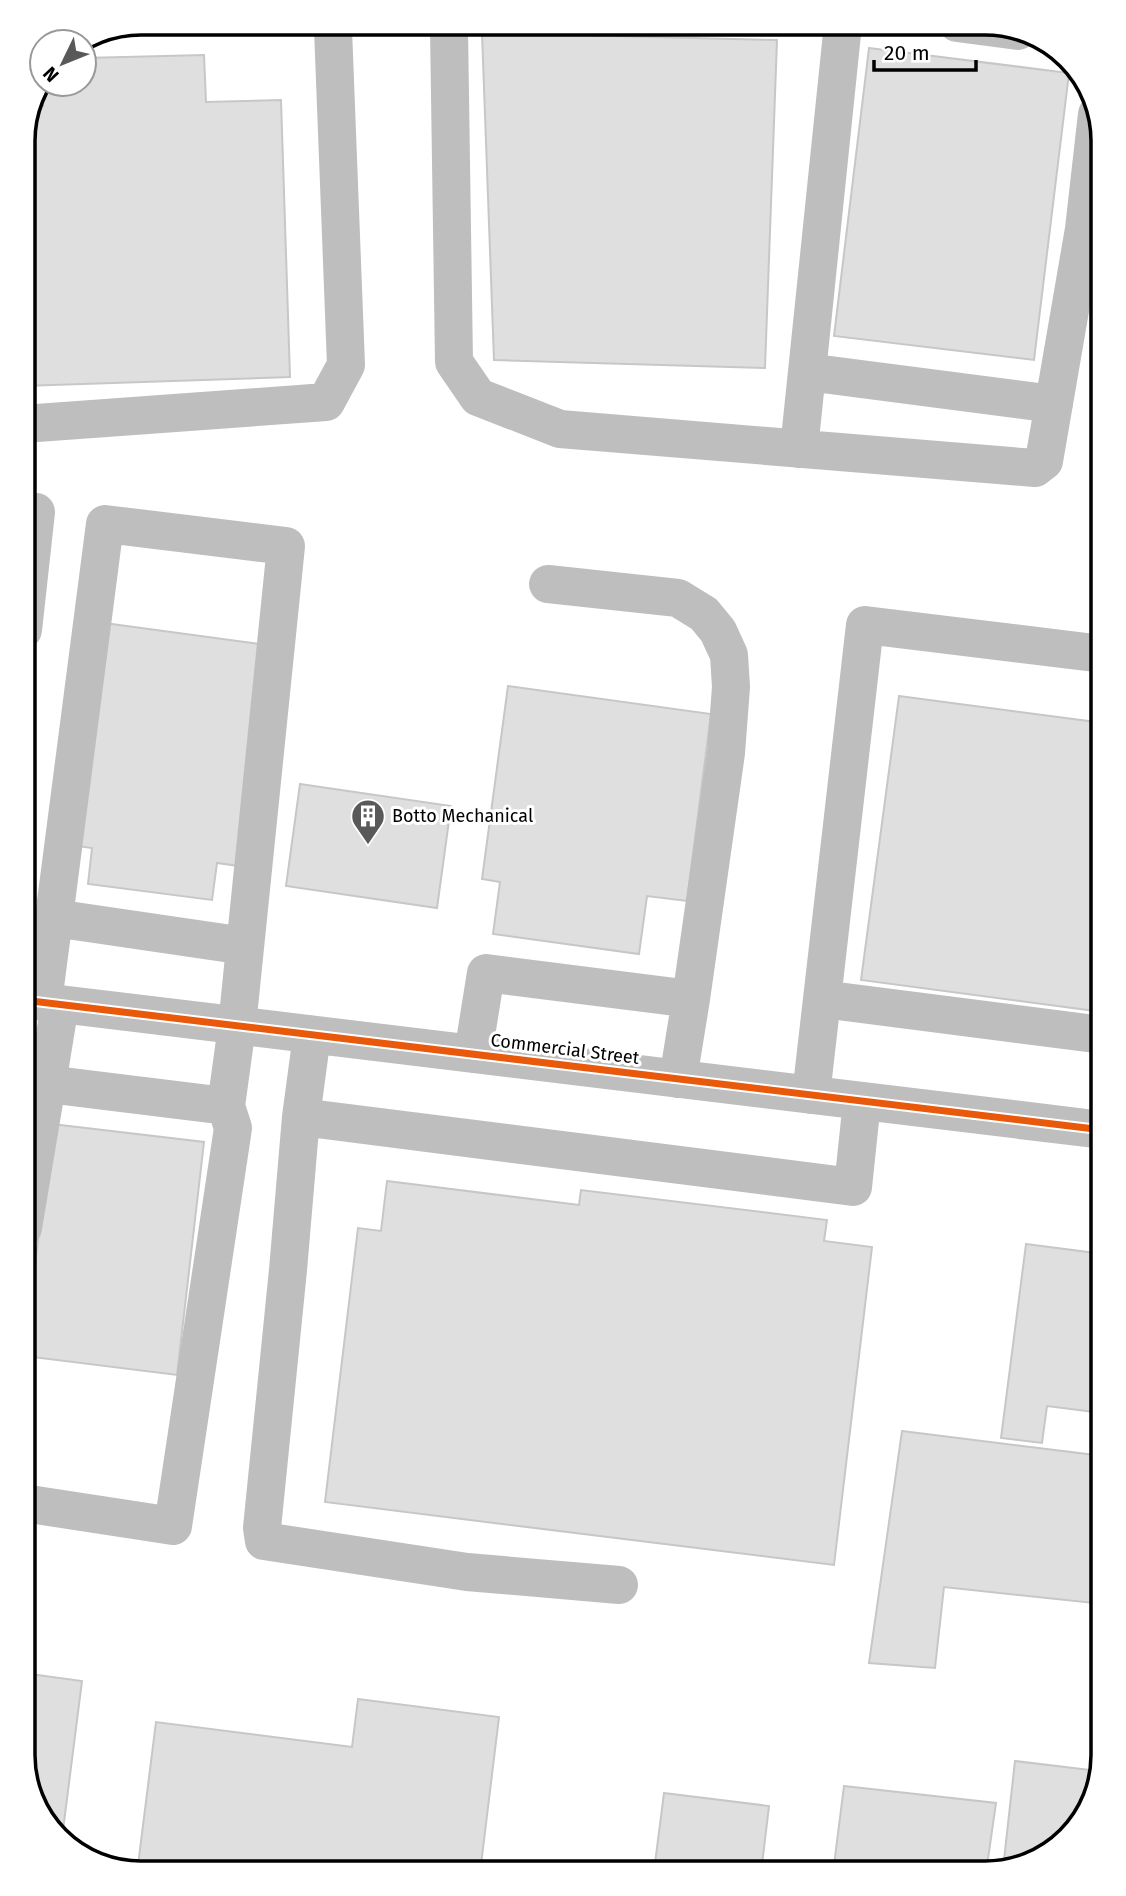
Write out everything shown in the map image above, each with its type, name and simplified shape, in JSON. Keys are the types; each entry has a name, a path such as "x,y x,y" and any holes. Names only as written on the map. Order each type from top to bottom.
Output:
{"street":[{"path":"35,423 326,402 346,365 333,35"},
{"path":"449,35 454,362 478,397 560,429 1035,468 1044,461 1084,229 1091,167"},
{"path":"799,449 842,35"},
{"path":"807,372 1054,404"},
{"path":"35,521 36,512"},
{"path":"35,1505 173,1526 233,1128 226,1105 237,1026 286,546 105,524 42,1002 35,1083 226,1105"},
{"path":"548,584 678,598 704,614 718,631 729,655 731,687 726,753 678,1079"},
{"path":"811,1094 865,625 1091,653"},
{"path":"54,918 245,946"},
{"path":"473,1054 486,973 691,999"},
{"path":"822,999 1091,1033"},
{"name":"Commercial Street","path":"42,1002 1091,1129"},
{"path":"312,1035 301,1117 262,1528 264,1541 467,1572 619,1585"},
{"path":"301,1117 853,1187 862,1101"}],"building":[{"path":"482,35 777,40 765,368 494,360"},
{"path":"869,48 1066,73 1069,76 1034,360 834,336"},
{"path":"204,55 206,102 281,100 290,377 35,386 35,134 45,98 98,98 98,58"},
{"path":"97,622 267,645 239,866 217,863 212,900 88,884 92,848 69,845"},
{"path":"508,686 711,714 687,901 647,896 639,954 493,934 500,882 482,879"},
{"path":"899,696 1091,721 1091,1010 861,980"},
{"name":"Botto Mechanical","path":"300,784 451,806 437,908 286,886"},
{"path":"52,1124 204,1142 177,1375 35,1357 35,1265"},
{"path":"387,1181 579,1205 581,1190 827,1220 824,1241 872,1247 834,1565 325,1502 358,1228 381,1231"},
{"path":"1026,1244 1091,1252 1091,1412 1047,1406 1042,1443 1001,1438"},
{"path":"902,1431 1091,1455 1091,1603 944,1587 935,1668 869,1663"},
{"path":"35,1675 82,1681 63,1827 46,1802 37,1776"},
{"path":"358,1699 499,1717 481,1861 139,1861 156,1722 352,1747"},
{"path":"1015,1761 1090,1770 1083,1796 1060,1830 1032,1850 1004,1859"},
{"path":"844,1786 996,1803 988,1861 835,1861"},
{"path":"664,1793 769,1806 762,1861 655,1861"}],"cycle path":[{"path":"35,1001 1091,1129"}],"place":[{"name":"Botto Mechanical","path":"368,846"}]}
